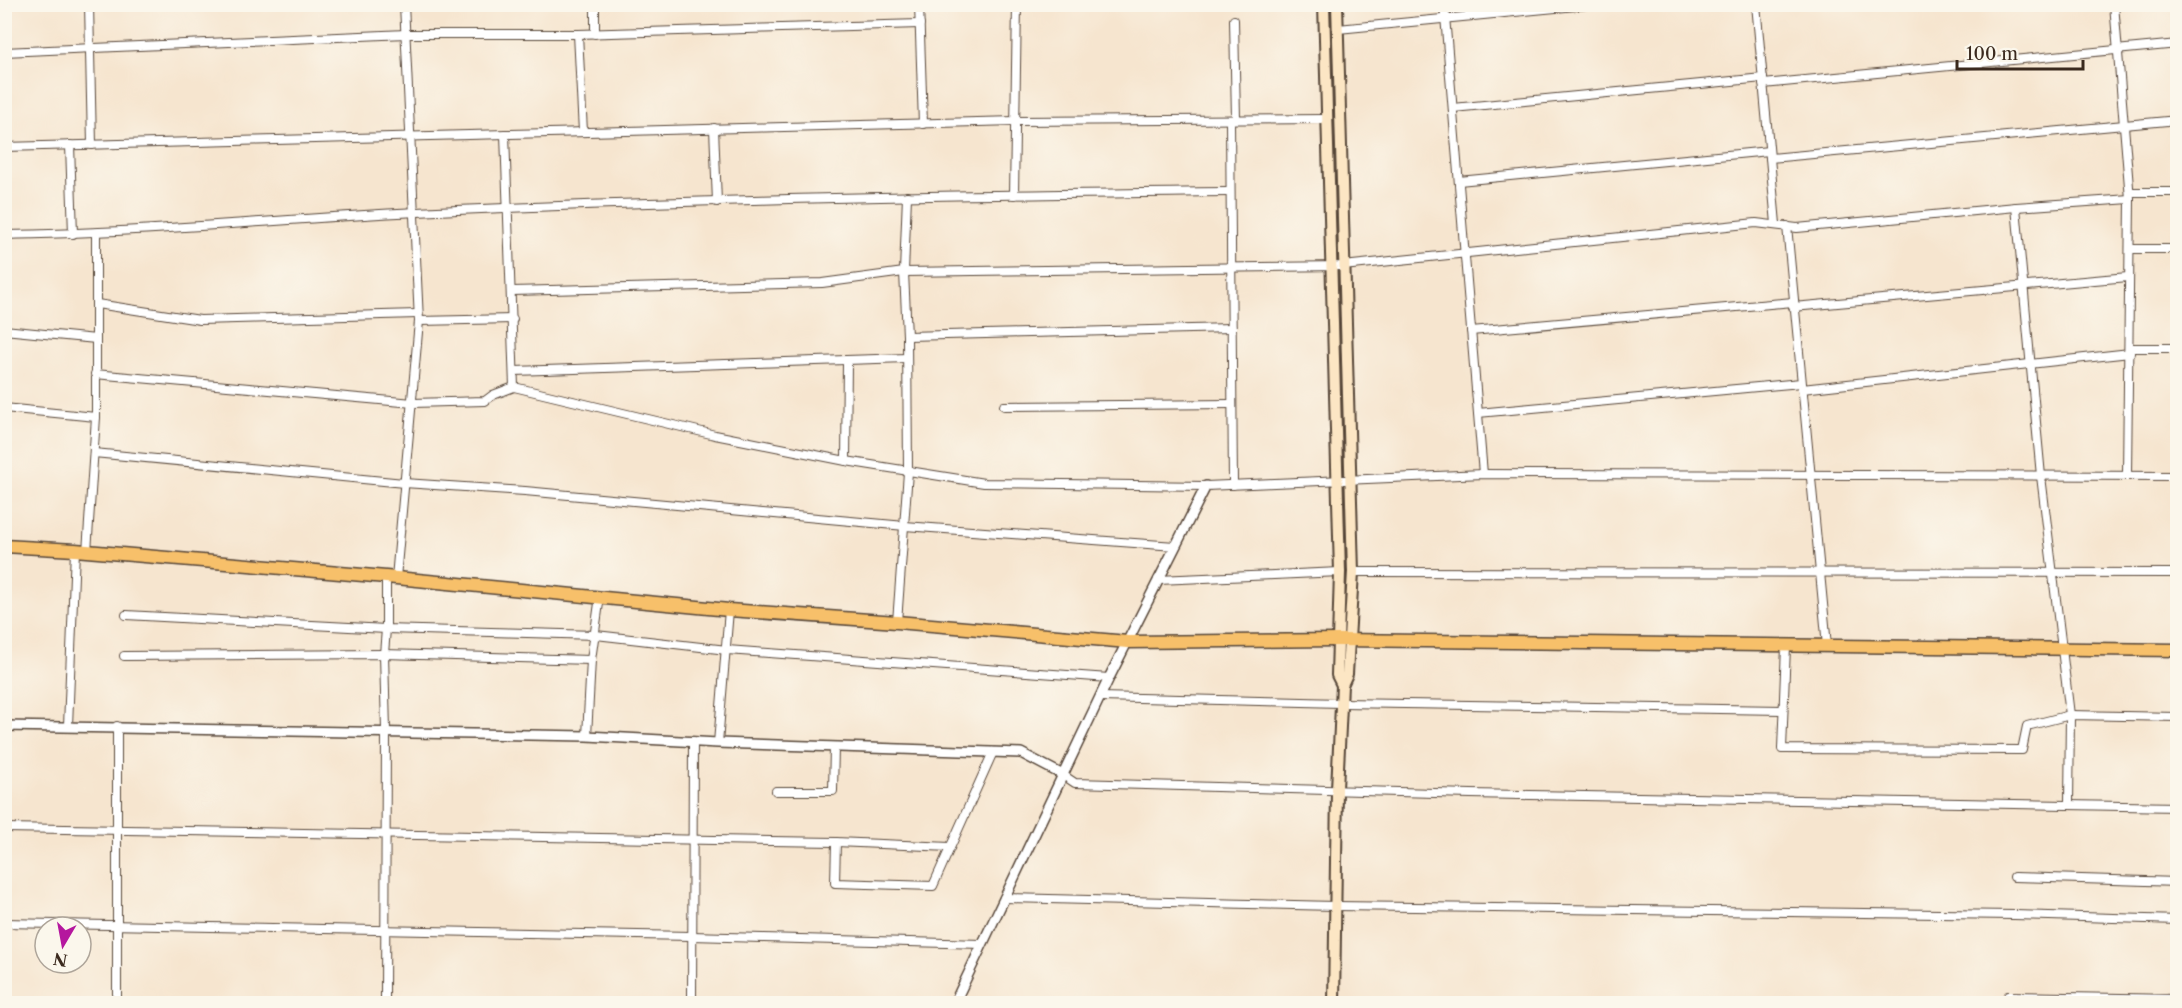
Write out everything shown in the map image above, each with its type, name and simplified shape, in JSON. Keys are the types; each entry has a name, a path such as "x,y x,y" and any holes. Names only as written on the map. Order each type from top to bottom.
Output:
{"main road":[{"path":"1324,4 1340,572 1347,674 1342,685 1337,789 1334,1004"},
{"path":"1337,4 1353,573 1343,640"},
{"path":"4,546 391,577 729,610 1128,642 1343,640 2178,650"}],"street":[{"path":"89,4 92,145"},
{"path":"385,1004 384,654 391,577 413,403 418,317 405,4"},
{"path":"595,4 595,34"},
{"path":"919,4 923,124"},
{"path":"1014,195 1017,4"},
{"path":"1444,4 1483,474"},
{"path":"1338,28 1598,4"},
{"path":"1756,4 1776,224"},
{"path":"2114,4 2130,196 2127,476"},
{"path":"1233,485 1230,192 1234,20"},
{"path":"4,52 406,34 595,34 920,24"},
{"path":"578,34 583,132"},
{"path":"1453,108 2178,44"},
{"path":"4,147 1016,121 1327,119"},
{"path":"1459,181 2178,120"},
{"path":"714,128 717,202"},
{"path":"505,134 514,387"},
{"path":"70,145 73,234"},
{"path":"4,235 73,234 509,208 907,196 1230,192"},
{"path":"512,291 822,284 903,272 1343,267 1756,223 1797,228 2178,192"},
{"path":"897,622 908,472 907,336 903,272 907,196"},
{"path":"2016,207 2041,476 2070,715 2069,805"},
{"path":"1786,226 1827,646"},
{"path":"68,726 81,551 94,453 96,232"},
{"path":"2130,249 2178,249"},
{"path":"1472,331 2128,277"},
{"path":"97,304 200,320 418,317 513,319"},
{"path":"907,336 1232,328"},
{"path":"4,330 96,339"},
{"path":"1478,413 1801,386 2031,364 2130,351 2178,348"},
{"path":"514,371 907,358"},
{"path":"846,461 847,361"},
{"path":"95,374 413,403 485,401 493,395 514,387 715,435 846,461 984,483 1206,486 1483,474 2178,476"},
{"path":"1004,406 1232,404"},
{"path":"4,408 96,417"},
{"path":"94,453 404,483 525,491 905,526 1175,546"},
{"path":"954,1004 1109,678 1206,486"},
{"path":"1158,580 1340,572"},
{"path":"1353,573 2178,573"},
{"path":"586,736 591,660 600,596"},
{"path":"718,743 729,610"},
{"path":"126,615 386,629 596,636 727,650 1109,678"},
{"path":"1786,646 1782,749 2022,750 2027,726 2070,715 2178,717"},
{"path":"124,656 384,654 591,660"},
{"path":"1100,697 1783,710"},
{"path":"4,726 117,726 586,736 718,743 1022,753 1075,783 1471,794 2178,807"},
{"path":"117,726 117,1004"},
{"path":"692,1004 693,741"},
{"path":"776,791 833,791 834,747"},
{"path":"836,842 835,883 933,886 993,752"},
{"path":"4,828 836,842 950,848"},
{"path":"2014,877 2178,882"},
{"path":"1004,898 1335,906 2014,915 2178,920"},
{"path":"4,923 982,944"},
{"path":"2008,996 2174,1001 2178,947"}]}
